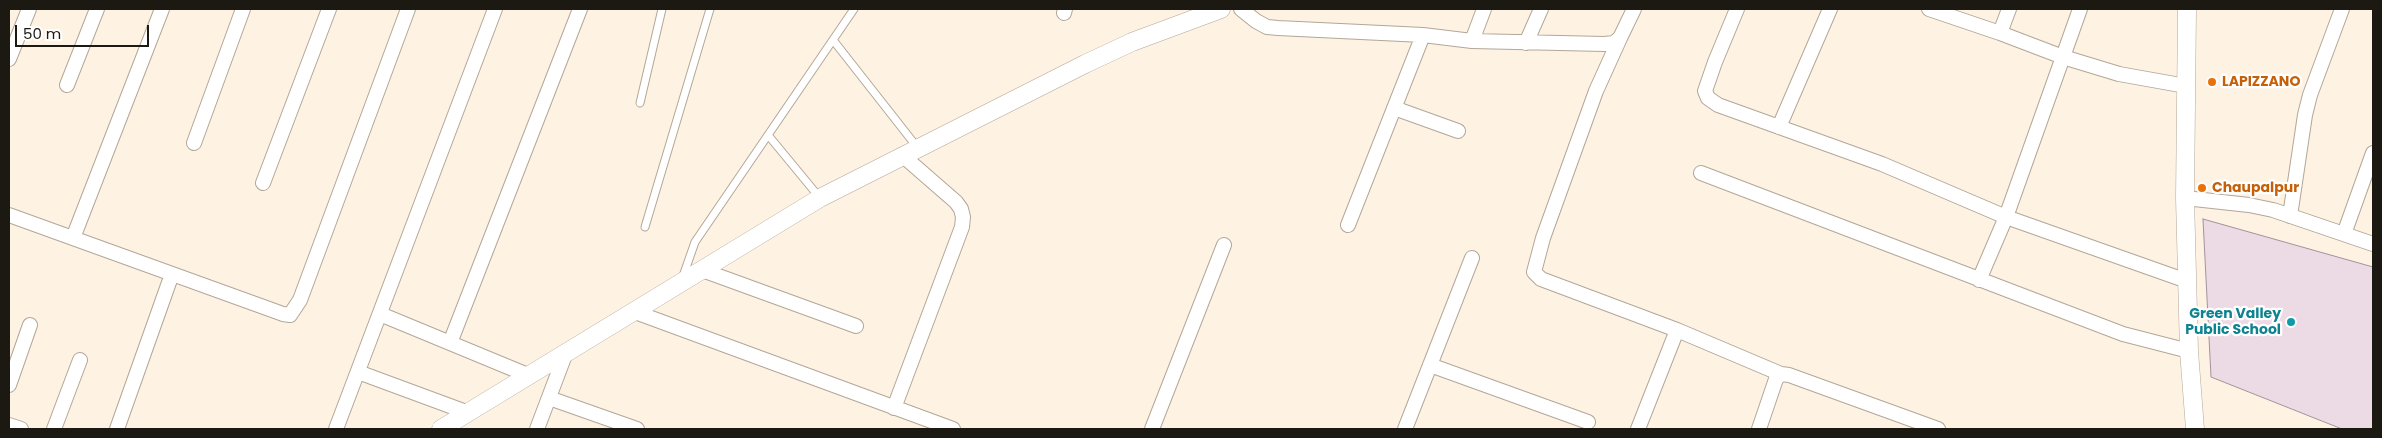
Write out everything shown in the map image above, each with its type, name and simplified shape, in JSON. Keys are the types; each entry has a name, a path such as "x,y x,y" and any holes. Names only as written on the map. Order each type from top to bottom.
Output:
{"street":[{"path":"9,59 29,9"},
{"path":"67,84 97,9"},
{"path":"73,238 162,9"},
{"path":"194,143 243,9"},
{"path":"263,183 329,9"},
{"path":"9,215 290,315 296,310 408,9"},
{"path":"336,429 495,9"},
{"path":"450,343 580,9"},
{"path":"441,429 820,198 910,151 1132,42 1221,9"},
{"path":"1241,9 1267,27 1423,35 1526,43 1604,44 1614,43 1620,38"},
{"path":"1472,40 1484,9"},
{"path":"1526,43 1541,9"},
{"path":"1634,9 1593,100 1542,238 1534,272 1541,279 1677,330 1781,374 1796,377 1938,429"},
{"path":"1736,9 1705,91 1708,98 1718,105 1882,164 2006,217 2187,281"},
{"path":"1779,127 1830,9"},
{"path":"1929,9 2063,57 2119,74 2186,86"},
{"path":"2000,33 2009,9"},
{"path":"1979,280 2006,217 2080,9"},
{"path":"2187,9 2185,198 2189,351 2195,429"},
{"path":"2290,216 2305,115 2310,95 2342,9"},
{"path":"1348,225 1423,35"},
{"path":"1394,108 1458,131"},
{"path":"894,408 959,236 963,217 956,202 910,151"},
{"path":"2344,234 2373,153"},
{"path":"1701,173 2122,334 2189,351"},
{"path":"2185,198 2249,205 2290,216 2373,244"},
{"path":"1152,429 1224,245"},
{"path":"1405,429 1472,258"},
{"path":"702,270 856,326"},
{"path":"117,429 172,274"},
{"path":"635,312 953,429"},
{"path":"380,314 530,376"},
{"path":"9,385 30,325"},
{"path":"1638,429 1677,330"},
{"path":"538,429 565,355"},
{"path":"54,429 80,360"},
{"path":"1430,365 1588,422"},
{"path":"358,372 469,413"},
{"path":"1759,429 1776,379 1781,374"},
{"path":"549,398 637,429"},
{"path":"9,425 21,429"}],"lane":[{"path":"640,103 662,9"},
{"path":"645,227 710,9"},
{"path":"680,284 694,242 854,9"},
{"path":"833,40 910,151"},
{"path":"768,135 820,198"}],"building":[{"name":"Green Valley Public School","path":"2203,219 2373,267 2373,429 2342,429 2211,377"}],"place":[{"name":"LAPIZZANO","path":"2212,82"},
{"name":"Chaupalpur","path":"2202,188"},
{"name":"Green Valley Public School","path":"2291,322"}]}
